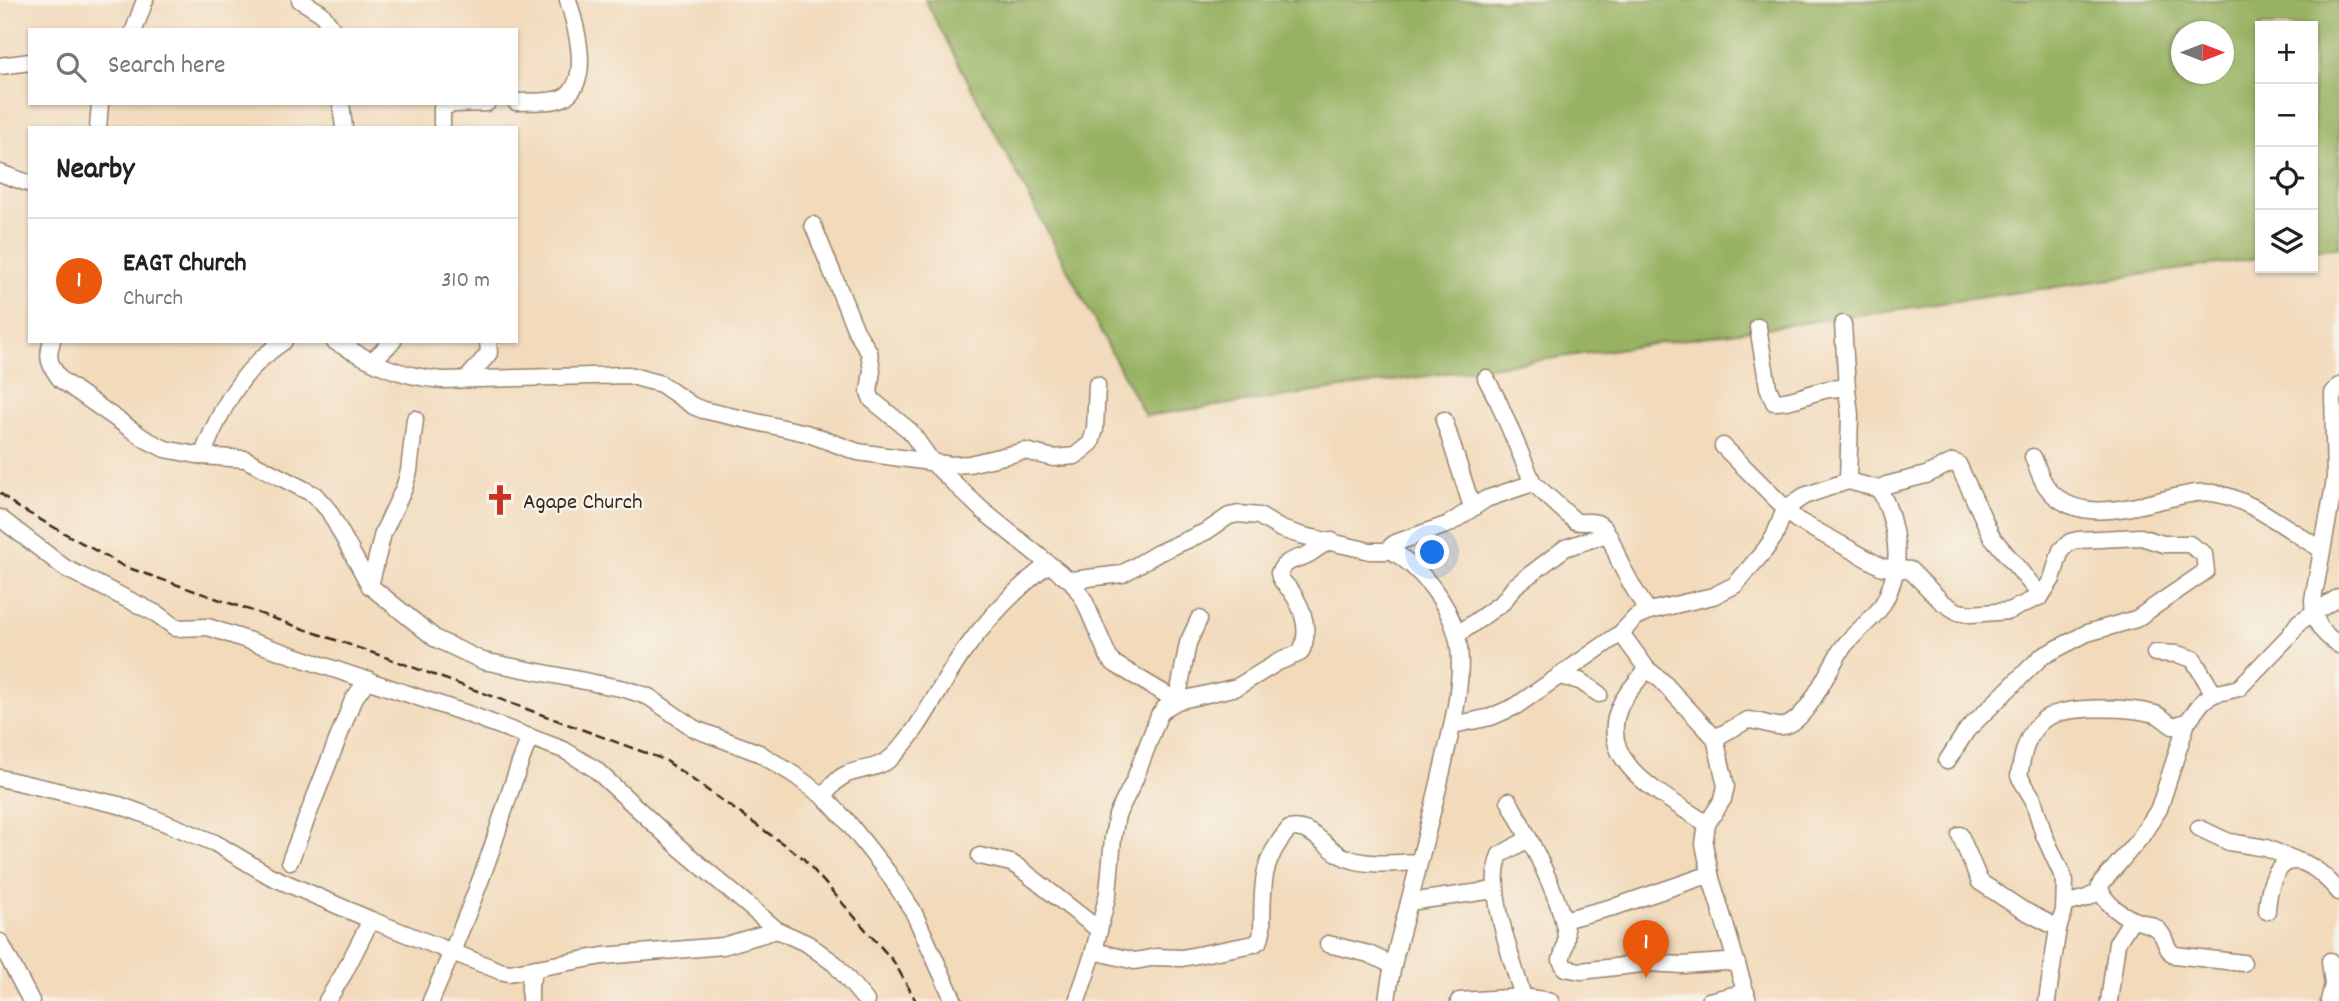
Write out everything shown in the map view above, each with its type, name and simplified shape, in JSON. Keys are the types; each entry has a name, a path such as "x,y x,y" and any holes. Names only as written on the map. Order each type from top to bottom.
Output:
{"street":[{"path":"135,28 145,0"},
{"path":"300,0 321,13 332,28"},
{"path":"518,102 555,100 566,96 574,86 580,58 579,40 568,0"},
{"path":"0,66 28,62"},
{"path":"98,126 100,105"},
{"path":"341,105 344,126"},
{"path":"442,126 440,110 450,105"},
{"path":"0,173 28,183"},
{"path":"813,225 856,331 869,352 872,370 869,392 872,400 910,431 932,462 982,510 1071,580 1084,600 1109,658 1115,664 1177,701"},
{"path":"1843,324 1850,415 1848,481"},
{"path":"1758,327 1768,387 1774,402 1799,399 1837,388 1847,389"},
{"path":"52,343 48,358 51,368 61,380 145,439 165,449 202,456 245,459 315,495 329,511 370,586 436,639 483,661 625,689 649,697 695,729 759,753 796,776 824,797 846,820 888,873 913,911 954,1001"},
{"path":"202,456 226,400 244,376 281,343"},
{"path":"338,343 411,377 442,380 628,374 661,384 703,410 806,433 858,452 932,462 969,464 1025,451 1054,458 1076,456 1091,443 1097,386"},
{"path":"372,361 391,343"},
{"path":"467,379 489,353 488,343"},
{"path":"1486,378 1533,483 1575,521 1596,522 1607,534 1622,567 1649,611"},
{"path":"2339,386 2333,393 2335,481 2313,600 2313,613 2320,629 2339,645"},
{"path":"370,586 383,533 409,471 415,419"},
{"path":"1444,420 1472,507"},
{"path":"1723,446 1797,520 1882,567 1910,570 1942,602 1958,612 1971,614 2009,611 2041,596 2052,579 2061,550 2070,542 2129,536 2162,544 2189,544 2201,550 2206,571 2140,616 2087,633 2041,657 1967,730 1947,761"},
{"path":"2033,457 2044,483 2052,493 2081,510 2117,509 2197,493 2215,493 2250,506 2321,550"},
{"path":"1453,725 1501,713 1621,633 1636,617 1649,611 1713,596 1735,585 1774,537 1785,509 1804,496 1848,481 1879,489 1926,475 1953,462 1958,464 1993,537 2041,596"},
{"path":"1387,550 1395,543 1450,524 1472,507 1497,494 1533,483"},
{"path":"1716,738 1748,719 1781,727 1798,718 1842,649 1879,610 1890,589 1895,569 1894,534 1887,506 1879,489"},
{"path":"1071,580 1122,574 1158,553 1208,531 1234,514 1259,516 1286,531 1363,549 1396,553 1435,590 1457,635 1460,676 1453,725 1392,965 1387,1001"},
{"path":"0,518 65,568 158,614 176,628 208,627 305,661 368,679 564,750 595,769 680,848 776,930 808,944 835,964 865,1001"},
{"path":"1457,635 1503,602 1515,586 1565,548 1607,534"},
{"path":"1077,1001 1094,951 1110,880 1117,815 1134,781 1159,715 1177,701 1237,687 1278,662 1300,653 1306,638 1304,620 1279,573 1287,562 1305,556 1320,545 1332,541"},
{"path":"824,797 836,782 846,775 879,765 891,757 911,733 963,654 995,613 1048,564"},
{"path":"2244,963 2170,953 2160,932 2132,919 2107,901 2100,891 2100,884 2160,810 2187,722 2203,701 2214,694 2239,688 2271,656 2298,622 2339,597"},
{"path":"1177,701 1188,643 1199,619"},
{"path":"1621,633 1647,669 1661,680 1716,738 1726,786 1723,799 1707,824 1704,844 1711,878 1747,996 1709,1001"},
{"path":"2155,653 2178,654 2193,659 2214,694"},
{"path":"1647,669 1620,705 1615,726 1617,748 1624,762 1639,777 1707,824"},
{"path":"1559,676 1580,681 1599,694"},
{"path":"290,861 353,700 368,679"},
{"path":"2047,1001 2058,928 2065,904 2063,873 2044,835 2033,799 2019,776 2022,757 2033,730 2043,719 2074,709 2154,714 2173,726 2187,722"},
{"path":"431,1001 493,845 505,802 530,737"},
{"path":"0,778 119,805 141,813 215,843 270,876 371,920 486,967 509,973 533,976 603,956 723,946 776,930"},
{"path":"1509,801 1549,881 1563,920 1567,940 1561,962 1569,970 1606,969 1650,963 1737,964"},
{"path":"2199,828 2229,842 2266,848 2312,867 2339,892"},
{"path":"1094,951 1135,961 1156,957 1182,958 1254,944 1260,940 1262,931 1264,870 1279,841 1289,829 1303,830 1340,855 1354,860 1419,862"},
{"path":"1960,835 1980,883 2058,928"},
{"path":"1523,997 1495,890 1496,867 1500,855 1528,839"},
{"path":"980,856 1010,863 1021,869 1099,930"},
{"path":"2267,911 2268,891 2274,875 2283,865 2296,860"},
{"path":"1563,920 1617,906 1702,877 1711,878"},
{"path":"1409,901 1495,890"},
{"path":"2065,904 2100,891"},
{"path":"2109,1001 2117,943 2132,919"},
{"path":"327,1001 371,920"},
{"path":"0,942 31,1001"},
{"path":"1328,944 1369,954 1392,965"},
{"path":"2329,1001 2333,984 2330,961"},
{"path":"530,1001 533,976"},
{"path":"1459,1001 1523,997 1550,1001"}],"green space":[{"path":"925,0 2339,0 2339,247 2318,249 2318,21 2255,21 2255,259 1145,416"}],"railway":[{"path":"0,493 16,506 123,566 396,661 665,760 803,858 894,962 916,1001"}],"place":[{"name":"Agape Church","path":"500,500"},
{"name":"EAGT Church","path":"1646,978"}]}
